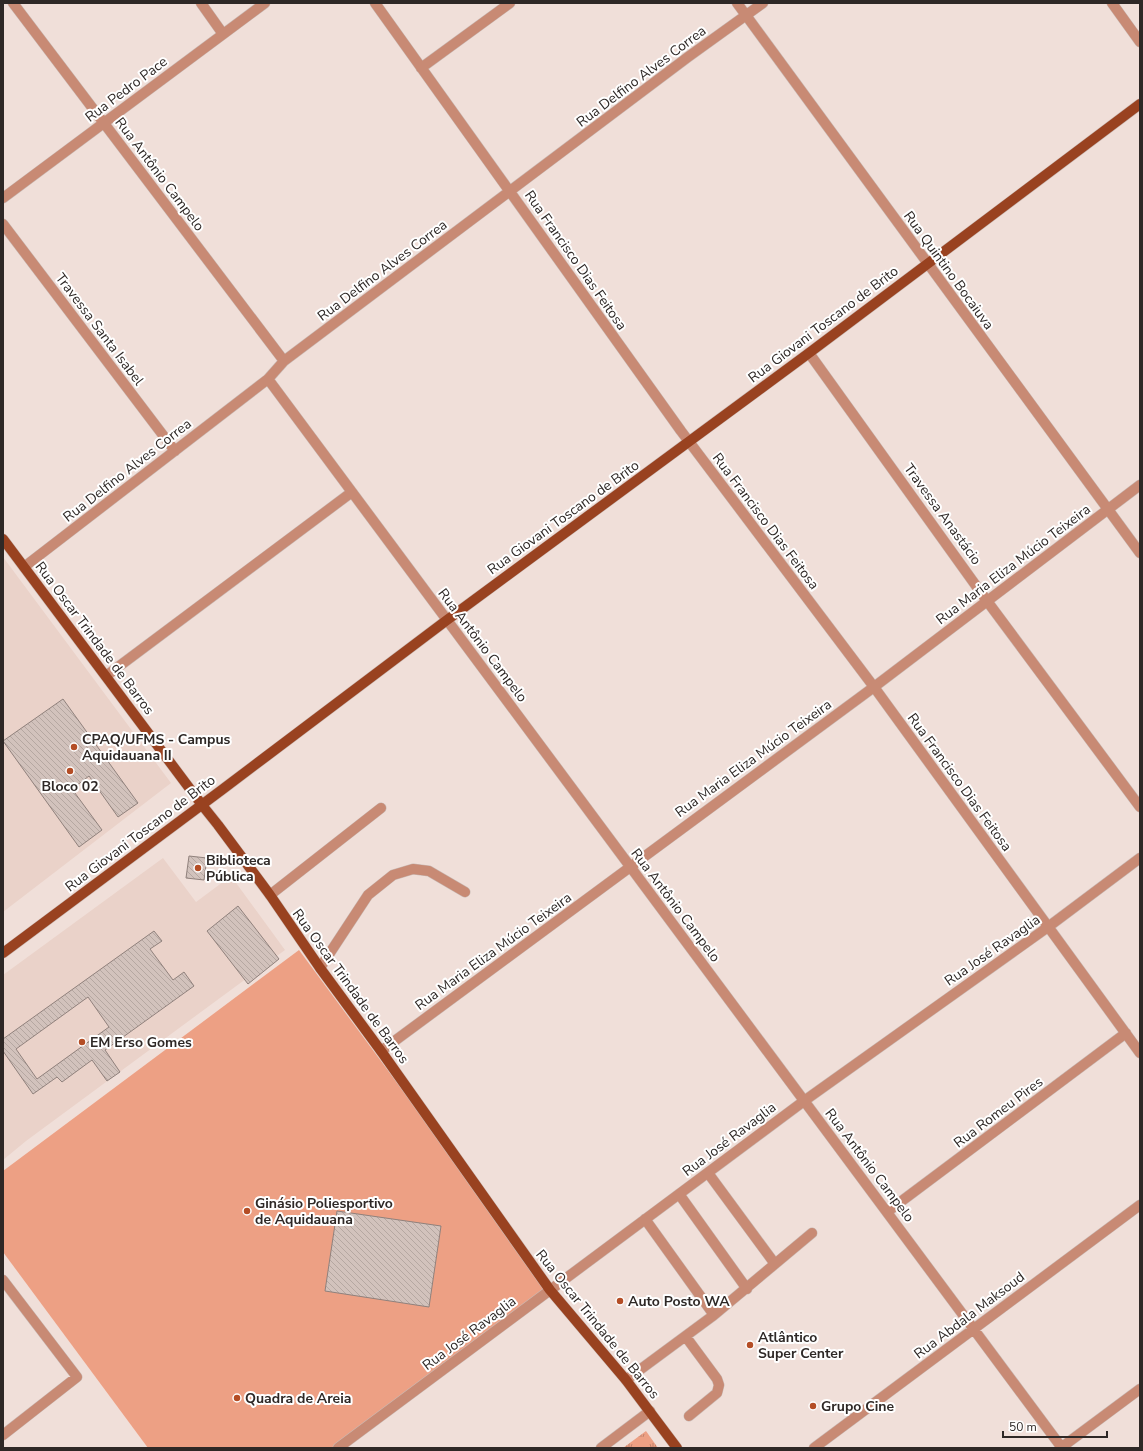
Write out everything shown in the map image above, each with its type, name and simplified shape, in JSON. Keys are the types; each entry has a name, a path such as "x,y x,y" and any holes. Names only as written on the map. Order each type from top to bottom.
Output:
{"main road":[{"name":"Rua Giovani Toscano de Brito","path":"3,953 447,620 809,353 1140,104"},
{"name":"Rua Oscar Trindade de Barros","path":"3,539 270,895 320,968 381,1051 550,1290 626,1380 677,1448"}],"street":[{"name":"Rua Antônio Campelo","path":"13,3 284,361"},
{"path":"201,3 223,34"},
{"name":"Rua Pedro Pace","path":"3,198 265,3"},
{"name":"Rua Francisco Dias Feitosa","path":"375,3 689,442 874,687 1140,1053"},
{"path":"421,68 510,3"},
{"name":"Rua Quintino Bocaiuva","path":"736,3 1140,553"},
{"name":"Rua Delfino Alves Correa","path":"24,567 268,380 284,361 688,57 763,3"},
{"path":"1112,3 1140,42"},
{"name":"Travessa Santa Isabel","path":"3,224 175,451"},
{"name":"Travessa Anastácio","path":"809,353 987,600 1140,807"},
{"name":"Rua Antônio Campelo","path":"268,380 1062,1448"},
{"name":"Rua Maria Eliza Múcio Teixeira","path":"381,1051 874,687 1140,485"},
{"path":"106,676 352,492"},
{"path":"270,895 381,808"},
{"name":"Rua José Ravaglia","path":"338,1448 804,1101 1048,927 1140,858"},
{"path":"320,968 368,895 393,875 413,870 429,871 465,892"},
{"name":"Rua Romeu Pires","path":"887,1212 1126,1033"},
{"path":"708,1173 775,1264"},
{"path":"679,1194 747,1289"},
{"name":"Rua Abdala Maksoud","path":"814,1448 1140,1205"},
{"path":"646,1219 714,1316"},
{"path":"626,1380 714,1316 812,1233"},
{"path":"3,1280 77,1377 3,1435"},
{"path":"686,1337 717,1379 719,1385 717,1393 689,1416"},
{"path":"1062,1448 1140,1389"},
{"path":"601,1448 650,1412"}],"shaded area":[{"name":"CPAQ/UFMS - Campus Aquidauana II","path":"3,557 171,783 3,912"},
{"name":"EM Erso Gomes","path":"163,858 196,902 231,876 285,950 26,1141 3,1160 3,975"}],"green space":[{"name":"Ginásio Poliesportivo de Aquidauana","path":"299,950 550,1290 332,1448 148,1448 3,1252 3,1171"},
{"path":"646,1431 658,1448 623,1448"}],"building":[{"name":"Bloco 02","path":"63,699 138,803 118,817 89,776 72,789 102,830 79,847 3,741"},
{"path":"189,856 207,858 204,880 186,878"},
{"path":"238,906 279,959 248,984 207,931"},
{"path":"154,931 162,941 150,949 173,980 184,972 194,986 105,1050 120,1072 107,1081 92,1060 62,1082 57,1077 33,1094 3,1051 3,1039","holes":["88,997 109,1027 37,1079 16,1049"]},
{"name":"Ginásio Poliesportivo de Aquidauana","path":"337,1211 441,1226 429,1307 325,1291"}],"place":[{"name":"CPAQ/UFMS - Campus Aquidauana II","path":"74,747"},
{"name":"Bloco 02","path":"70,771"},
{"name":"Biblioteca Pública","path":"198,868"},
{"name":"EM Erso Gomes","path":"82,1042"},
{"name":"Ginásio Poliesportivo de Aquidauana","path":"247,1211"},
{"name":"Auto Posto WA","path":"620,1301"},
{"name":"Atlântico Super Center","path":"750,1345"},
{"name":"Quadra de Areia","path":"237,1398"},
{"name":"Grupo Cine","path":"813,1406"}]}
